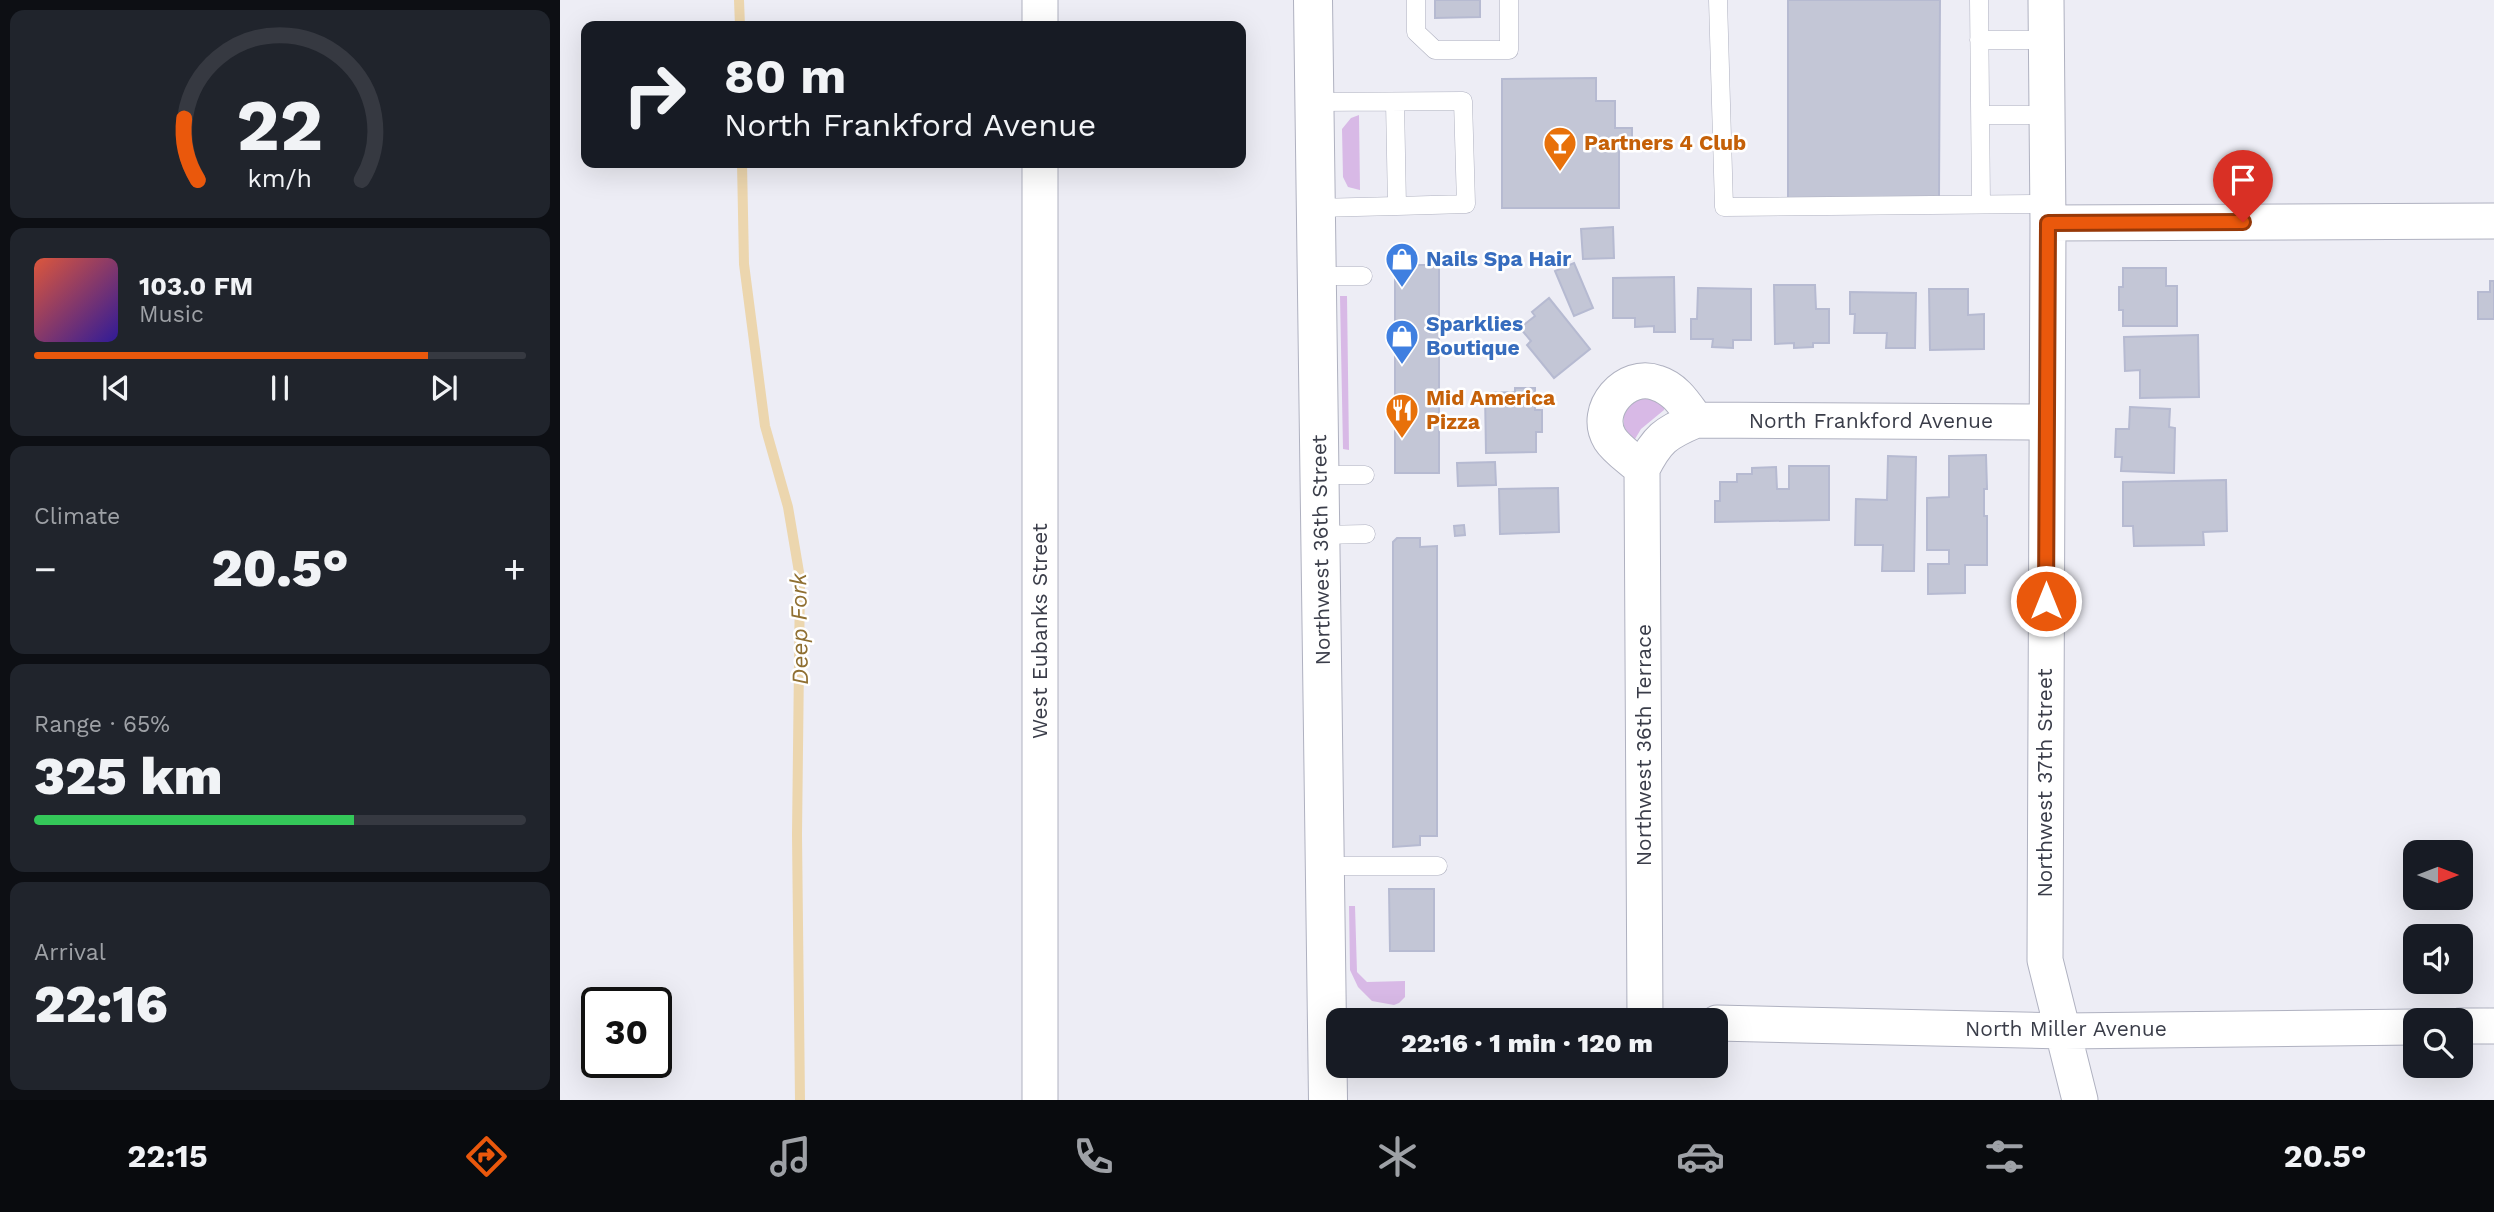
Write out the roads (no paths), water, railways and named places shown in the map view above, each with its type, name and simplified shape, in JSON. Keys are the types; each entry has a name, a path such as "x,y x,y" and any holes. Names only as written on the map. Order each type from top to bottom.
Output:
{"street":[{"path":"1040,0 1040,21"},
{"name":"Northwest 36th Street","path":"1313,0 1325,866 1332,1008"},
{"name":"Northwest 37th Street","path":"2046,0 2048,214 2045,960 2080,1100"},
{"name":"West Eubanks Street","path":"1040,168 1040,1100"},
{"path":"2048,214 2494,221"},
{"path":"1638,381 1656,382 1677,394 1696,421 1670,431 1652,450 1643,470 1610,439 1605,421 1609,403 1620,390 1638,381"},
{"name":"North Frankford Avenue","path":"1696,421 2046,422"},
{"name":"Northwest 36th Terrace","path":"1643,470 1645,1008"},
{"name":"North Miller Avenue","path":"1728,1023 2064,1031 2403,1027"},
{"path":"2473,1026 2494,1026"},
{"name":"Northwest 36th Street","path":"1328,1100 1329,1078"}],"lane":[{"path":"1416,0 1416,32 1435,50 1509,50 1509,0"},
{"path":"1718,0 1724,207 1981,204 2048,214"},
{"path":"1979,0 1981,204"},
{"path":"1979,40 2046,40"},
{"path":"1315,102 1463,101 1466,204 1316,208"},
{"path":"1395,102 1397,206"},
{"path":"1980,116 2047,115"},
{"path":"1317,276 1363,275"},
{"path":"1320,475 1366,475"},
{"path":"1321,535 1366,534"},
{"path":"1325,866 1438,866"}],"waterway":[{"name":"Deep Fork","path":"739,0 740,21"},
{"name":"Deep Fork","path":"742,168 744,264 765,426 788,507 800,578 797,835 800,1100"}],"place":[{"name":"Partners 4 Club","path":"1560,173"},
{"name":"Nails Spa Hair","path":"1402,289"},
{"name":"Sparklies Boutique","path":"1402,366"},
{"name":"Mid America Pizza","path":"1402,440"}]}
